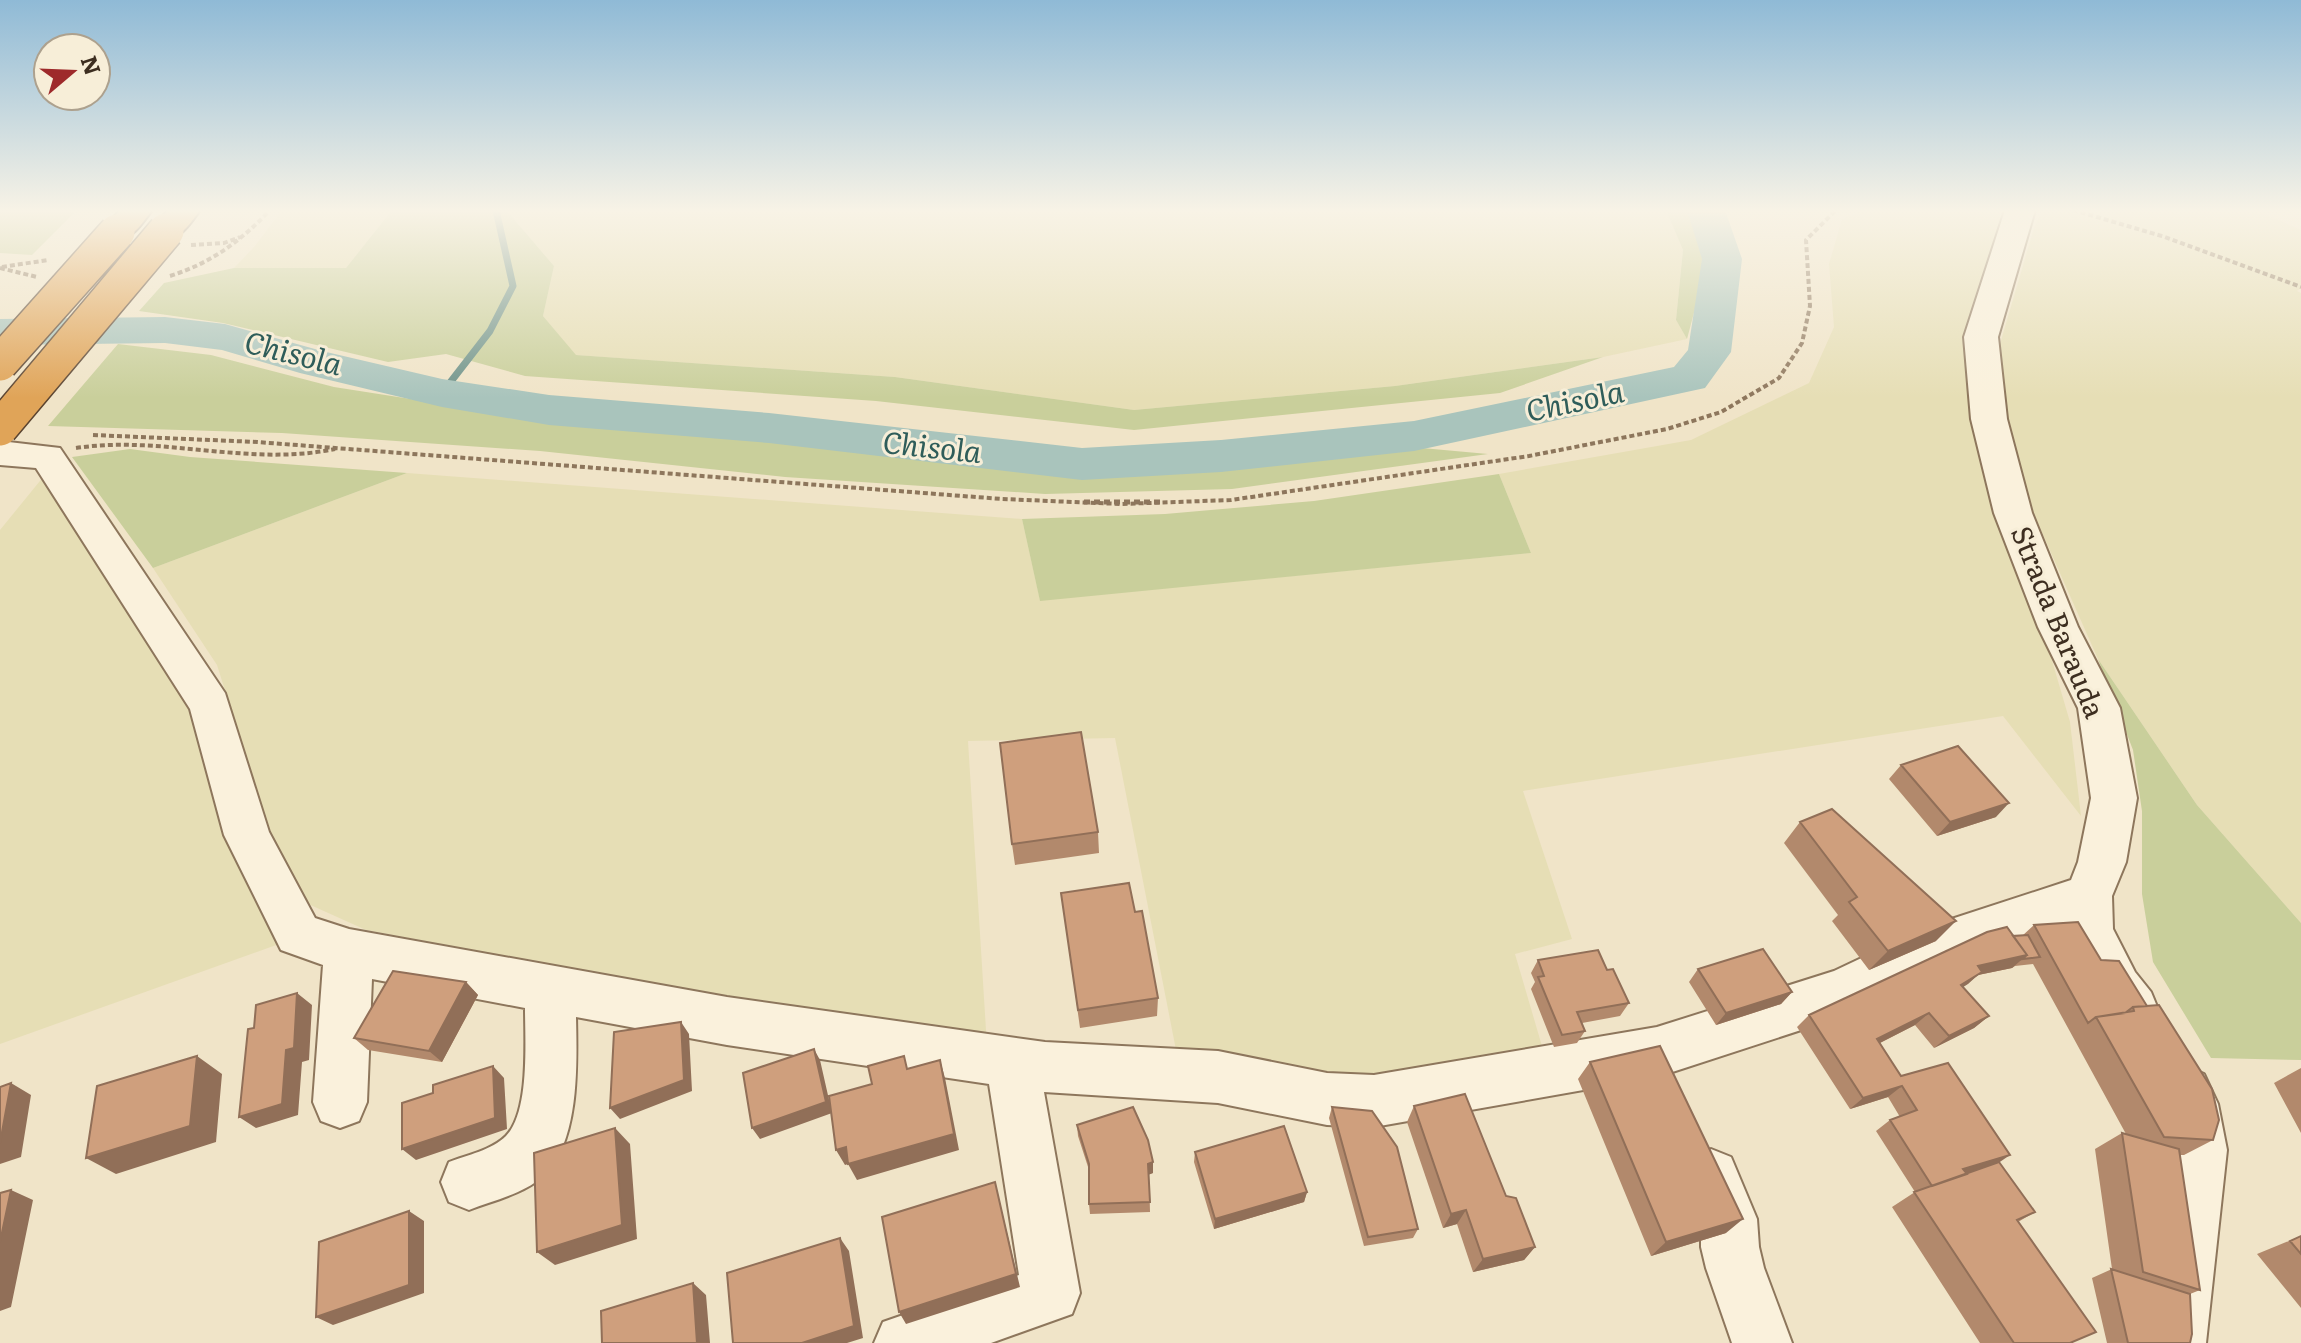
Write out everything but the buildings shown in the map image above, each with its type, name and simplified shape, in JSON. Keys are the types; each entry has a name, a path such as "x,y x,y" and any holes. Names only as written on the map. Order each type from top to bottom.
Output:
{"highway":[{"path":"0,363 80,273"},
{"path":"0,428 138,273"}],"street":[{"name":"Strada Barauda","path":"2001,273 1981,337 1989,419 2013,513 2058,627 2099,708 2114,798 2102,862 2088,896 2089,930 2117,989 2166,1051 2191,1104 2200,1150 2176,1343"},
{"path":"23,455 210,705 247,835 298,934 349,952 727,1021 1045,1067 1218,1077 1327,1099 1374,1101 1675,1093 1844,992 1944,943 2088,896"},
{"path":"340,1102 349,952"},
{"path":"469,1182 524,1156 540,1135 547,1109 551,989"},
{"path":"904,1343 1051,1293 1012,1062"},
{"path":"1675,1093 1729,1219 1730,1247 1735,1268 1762,1343"}],"path":[{"path":"93,435 340,448 1002,499 1121,504 1231,500 1529,456 1667,429 1721,412 1779,378 1802,343 1810,306 1808,273"},
{"path":"2262,273 2301,287"},
{"path":"23,455 119,444 176,447 264,460 310,457 340,448"}],"shaded area":[{"path":"553,273 1681,273 1676,320 1687,339 1603,357 1395,386 1134,410 895,377 575,355 543,316"},
{"path":"1830,273 1992,273 1967,349 1972,426 2001,529 2041,623 2070,722 2081,816 2003,716 1523,791 1572,939 1515,954 1544,1053 1360,1077 1176,1050 1115,738 968,741 987,1046 366,930 306,903 272,839 217,665 153,568 407,473 1022,519 1040,600 1531,553 1499,474 1691,440 1809,383 1834,327"},
{"path":"2021,273 2301,273 2301,288 2297,291 2301,293 2301,923 2197,805 2098,659 2012,465 1995,361"},
{"path":"44,476 203,707 293,939 0,1044 0,530"}],"green space":[{"path":"212,273 553,273 543,316 576,355 895,377 1134,410 1395,386 1603,357 1500,393 1134,430 876,401 525,376 446,354 388,362 223,323 139,311 164,283"},
{"path":"1681,273 1705,273 1687,339 1676,320"},
{"path":"118,344 211,355 334,387 564,423 809,444 1052,475 1228,470 1422,448 1488,454 1232,489 1045,494 785,477 540,451 282,433 48,426"},
{"path":"130,449 190,457 407,473 153,568 72,457"},
{"path":"1499,474 1531,553 1040,601 1022,519 1165,514 1314,501"},
{"path":"2098,659 2197,805 2301,923 2301,1060 2211,1058 2153,962 2142,894 2142,811 2133,750"}],"waterway":[{"path":"442,393 490,331 513,286 510,273"},
{"name":"Chisola","path":"0,332 165,330 225,337 315,363 442,393 549,410 769,428 1082,464 1221,456 1414,436 1689,378 1709,352 1720,273"}]}
